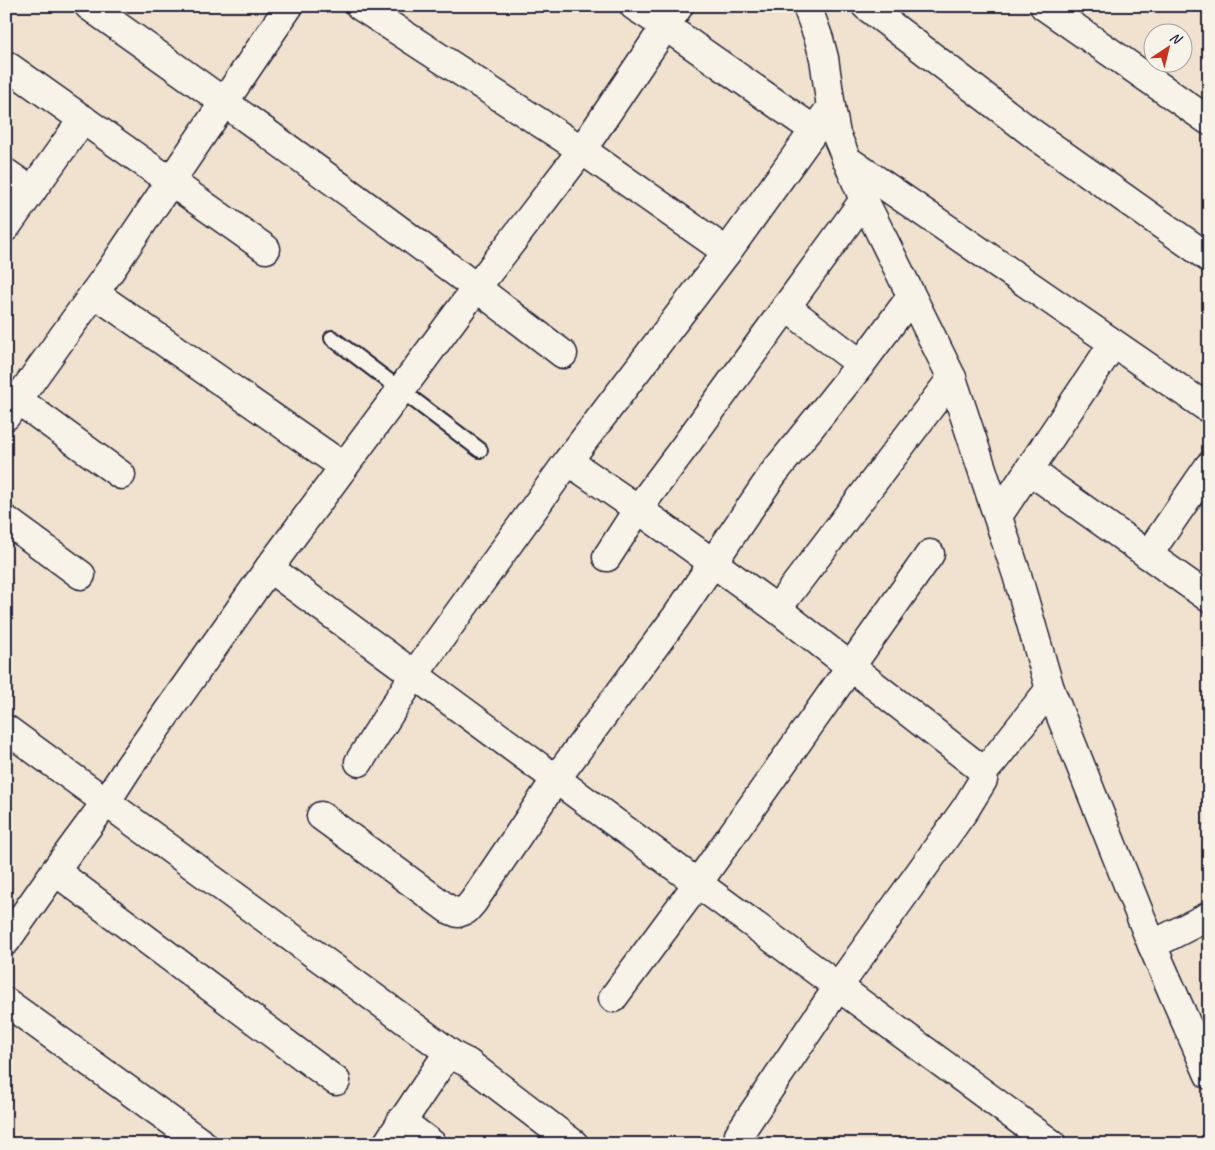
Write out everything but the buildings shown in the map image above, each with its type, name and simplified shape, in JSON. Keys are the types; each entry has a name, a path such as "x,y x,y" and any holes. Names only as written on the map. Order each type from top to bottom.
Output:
{"street":[{"path":"89,6 225,101 477,287 563,354"},
{"path":"121,475 12,408 94,293 289,6"},
{"path":"360,6 582,150 726,252"},
{"path":"634,6 672,16 814,130"},
{"path":"807,6 824,58 830,106 836,134 845,159 952,378 1017,575 1050,689 1152,945 1209,1075"},
{"path":"866,6 1032,133 1209,258"},
{"path":"1044,6 1209,121"},
{"path":"6,941 106,802 269,568 477,287 582,150 672,16"},
{"path":"6,65 266,249"},
{"path":"359,762 414,675 568,462 726,252 830,106"},
{"path":"6,227 83,119"},
{"path":"845,159 1209,409"},
{"path":"6,173 32,191"},
{"path":"607,557 638,509 864,200"},
{"path":"94,293 344,466"},
{"path":"322,816 448,910 458,913 466,910 556,779 676,617 773,474 861,364 911,297"},
{"path":"786,307 861,364"},
{"path":"998,516 1113,344"},
{"path":"777,608 952,378"},
{"path":"568,462 638,509 777,608 981,769 988,767 1050,689"},
{"path":"1148,555 1209,466"},
{"path":"1029,470 1209,598"},
{"path":"6,520 81,575"},
{"path":"613,998 698,883 930,554"},
{"path":"269,568 1052,1144"},
{"path":"6,729 454,1056 468,1063 574,1144"},
{"path":"739,1134 838,987 966,808 983,780 985,768"},
{"path":"55,871 336,1081"},
{"path":"1152,945 1209,916"},
{"path":"6,1002 203,1144"},
{"path":"387,1144 442,1062 454,1056"},
{"path":"402,1121 432,1144"}],"lane":[{"path":"332,338 480,450"}]}
